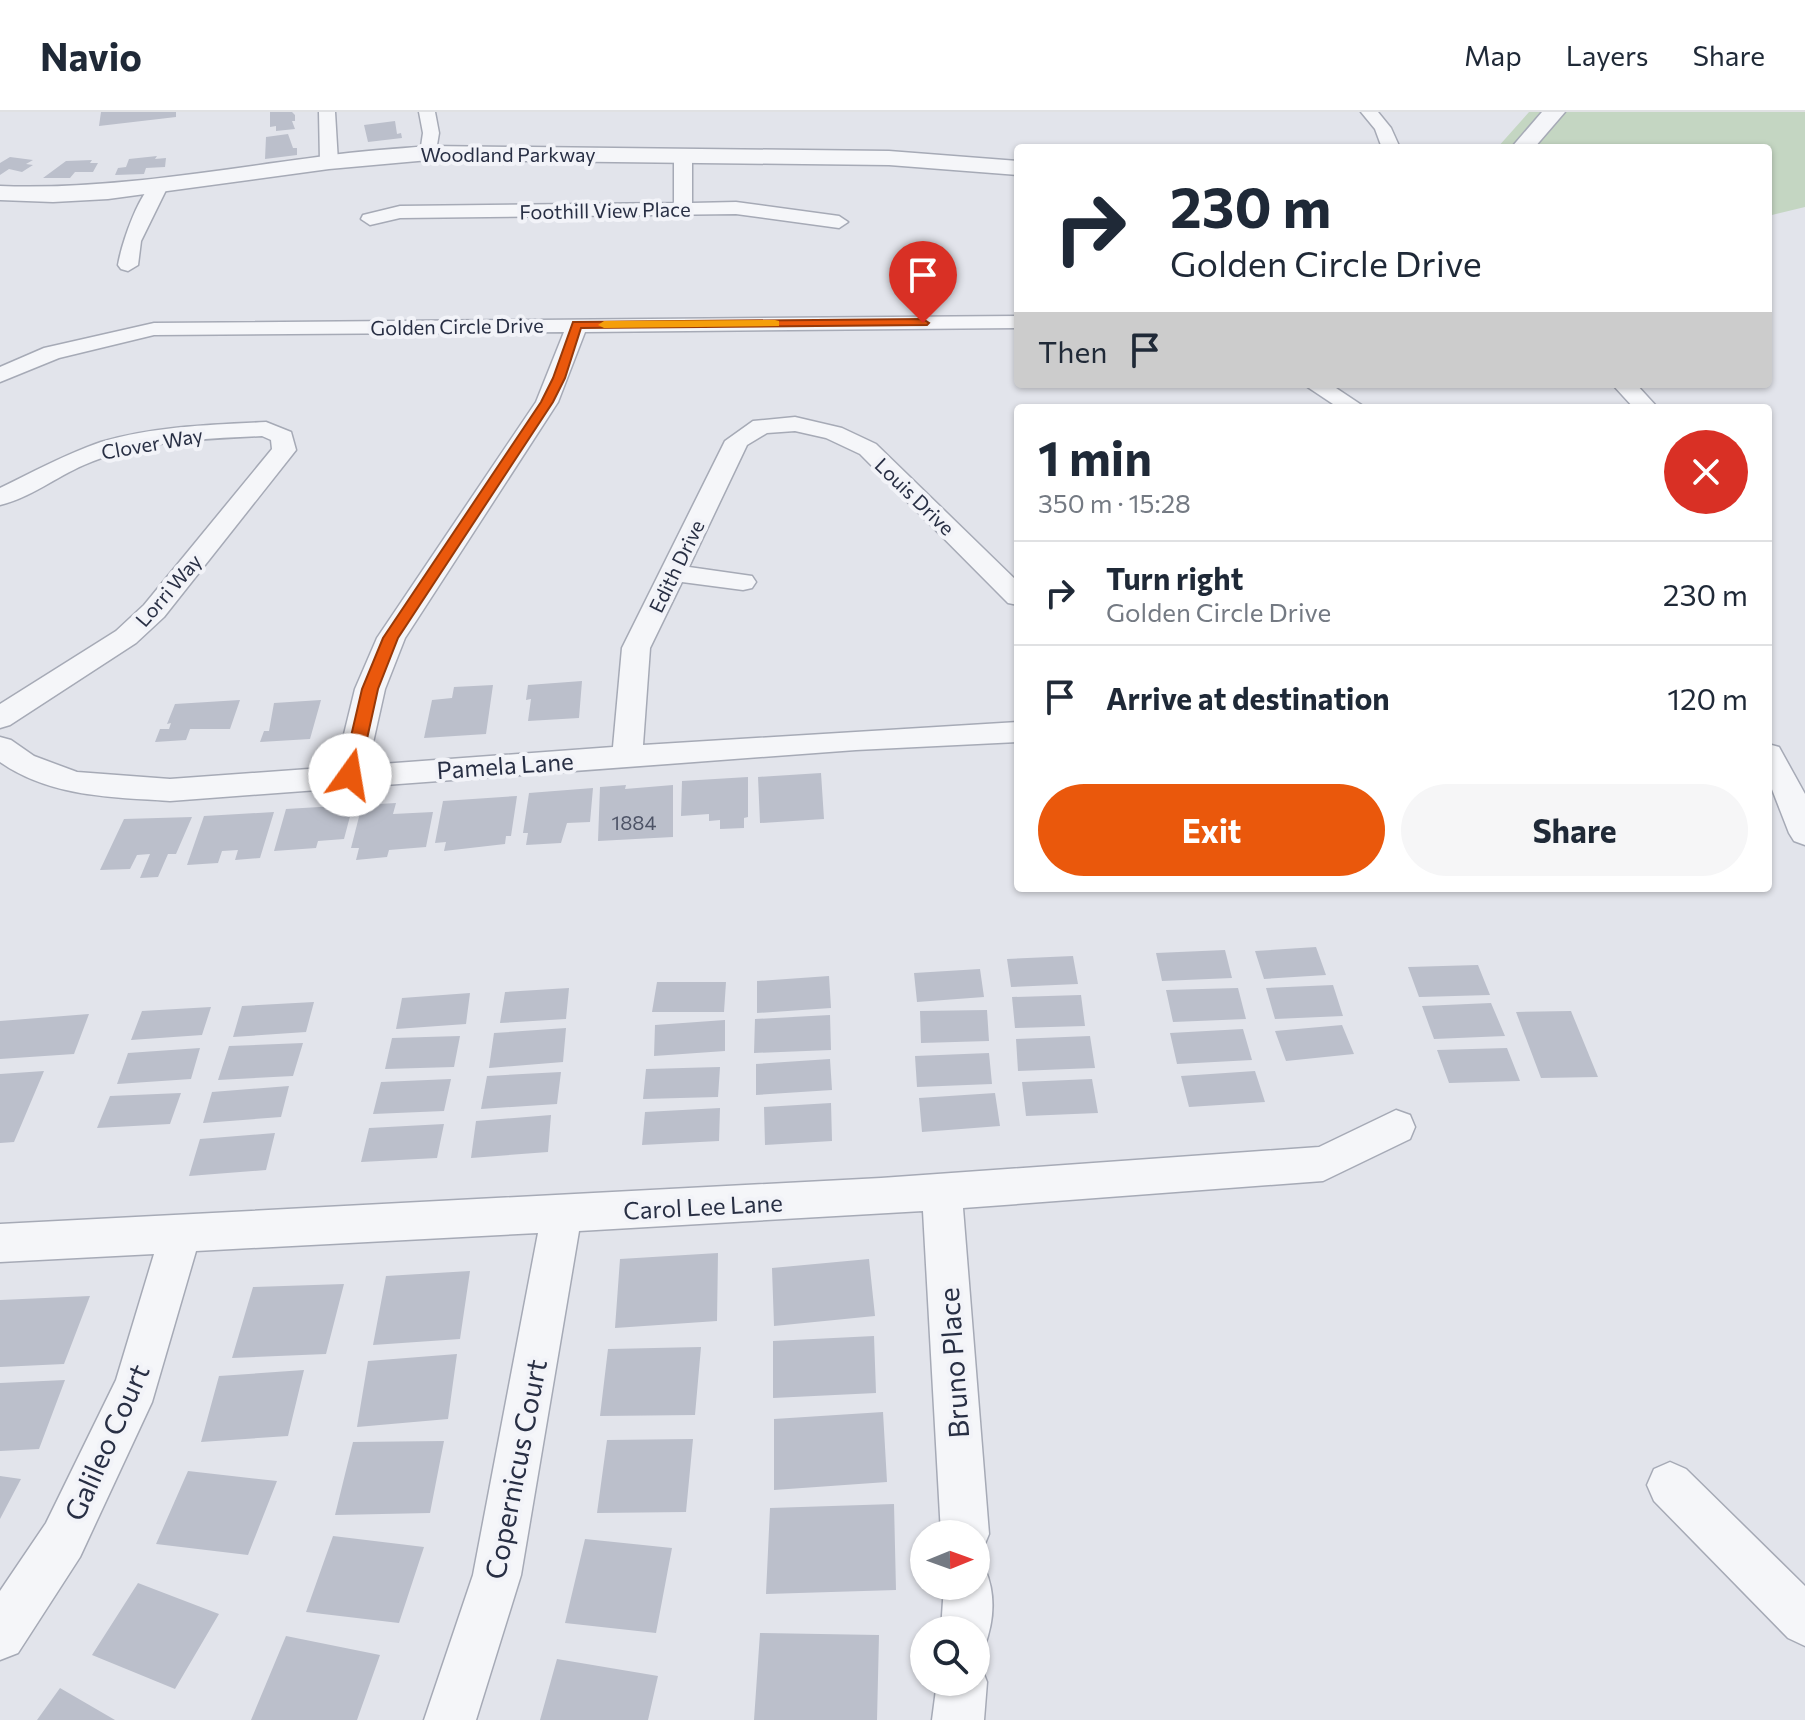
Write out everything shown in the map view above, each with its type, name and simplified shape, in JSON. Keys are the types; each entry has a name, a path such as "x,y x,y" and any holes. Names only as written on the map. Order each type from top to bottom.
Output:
{"street":[{"path":"327,112 329,162"},
{"path":"427,112 431,133 429,153"},
{"path":"1369,112 1383,128 1389,144"},
{"path":"1526,144 1554,112"},
{"name":"Woodland Parkway","path":"0,193 53,195 159,186 329,162 429,153 889,158 1014,168"},
{"path":"683,155 683,209"},
{"path":"128,265 131,241 159,186"},
{"name":"Foothill View Place","path":"370,219 400,212 683,209 767,211 839,222"},
{"name":"Golden Circle Drive","path":"0,375 52,353 154,329 1014,322"},
{"path":"350,775 370,689 391,638 547,402 559,378 577,325"},
{"path":"1321,388 1348,404"},
{"path":"1627,388 1643,404"},
{"name":"Edith Drive","path":"627,758 636,648 737,441 761,426 795,424"},
{"name":"Louis Drive","path":"795,424 834,433 868,449 1014,593"},
{"name":"Clover Way","path":"0,498 77,459 111,447 181,433 266,429"},
{"name":"Lorri Way","path":"0,718 126,637 154,611 284,450 283,437 266,429"},
{"path":"673,573 743,582"},
{"name":"Pamela Lane","path":"0,747 23,763 74,783 170,790 856,740 1014,732"},
{"path":"1772,760 1783,778 1805,833"},
{"name":"Carol Lee Lane","path":"0,1243 942,1192 1323,1164 1396,1127"},
{"name":"Bruno Place","path":"942,1192 964,1520"},
{"name":"Copernicus Court","path":"450,1720 497,1575 562,1213"},
{"name":"Galileo Court","path":"0,1635 63,1540 136,1386 180,1235"},
{"path":"1670,1485 1805,1621"},
{"path":"958,1720 961,1696"}],"green space":[{"path":"1529,112 1805,112 1805,207 1772,215 1772,144 1501,144"}],"building":[{"path":"101,112 176,112 176,117 99,126"},
{"path":"270,112 292,112 295,115 295,121 292,121 295,129 276,131 276,126 270,127"},
{"path":"395,121 397,134 401,133 402,138 368,142 364,125"},
{"path":"288,134 293,148 297,148 297,155 265,159 266,137"},
{"path":"157,156 155,159 166,158 165,167 146,168 144,174 115,175 118,168 126,167 129,159"},
{"path":"10,157 33,160 26,164 33,165 22,172 9,169 0,175 0,163"},
{"path":"92,160 90,163 98,163 93,172 75,172 70,178 43,178 66,161"},
{"path":"582,681 579,718 528,721 531,699 526,700 528,685"},
{"path":"493,685 486,734 424,738 432,700 452,698 454,687"},
{"path":"240,700 230,729 190,729 186,740 155,742 160,729 169,729 171,723 167,724 175,704"},
{"path":"321,700 310,739 260,742 264,731 269,731 274,703"},
{"path":"821,773 824,819 760,823 758,777"},
{"path":"748,777 748,817 744,818 744,828 720,829 720,820 709,821 709,814 681,816 682,781"},
{"path":"626,785 625,789 673,785 673,837 598,841 600,787"},
{"path":"593,788 590,822 567,823 561,843 526,845 528,833 523,833 529,793"},
{"path":"517,796 511,836 506,836 505,844 444,851 446,842 435,843 443,801"},
{"path":"396,803 393,814 433,812 426,847 389,850 387,857 356,860 359,848 351,848 362,805"},
{"path":"353,805 344,839 318,841 316,848 274,851 286,809"},
{"path":"274,812 260,858 235,860 238,850 222,851 218,863 187,865 204,816"},
{"path":"192,817 176,854 168,854 158,877 140,878 150,854 137,855 130,869 100,870 124,819"},
{"path":"1316,947 1326,975 1264,979 1255,951"},
{"path":"1225,950 1232,978 1162,981 1156,953"},
{"path":"1073,956 1078,984 1011,987 1007,959"},
{"path":"1478,965 1490,995 1419,997 1408,967"},
{"path":"980,969 984,997 917,1002 914,973"},
{"path":"829,976 831,1008 757,1013 757,981"},
{"path":"657,982 726,982 724,1012 652,1012"},
{"path":"1333,985 1343,1016 1275,1019 1266,988"},
{"path":"569,988 566,1019 500,1023 505,992"},
{"path":"1238,988 1246,1019 1173,1022 1166,990"},
{"path":"470,993 466,1024 396,1029 402,998"},
{"path":"1081,995 1085,1026 1015,1028 1012,997"},
{"path":"314,1002 306,1032 233,1037 242,1006"},
{"path":"1491,1003 1505,1036 1434,1039 1422,1006"},
{"path":"211,1007 202,1035 131,1040 142,1011"},
{"path":"987,1010 989,1041 921,1043 920,1011"},
{"path":"1571,1011 1598,1077 1541,1078 1516,1012"},
{"path":"89,1014 74,1054 0,1059 0,1021"},
{"path":"830,1015 831,1050 754,1053 755,1019"},
{"path":"725,1020 725,1051 654,1056 655,1025"},
{"path":"1342,1025 1354,1054 1286,1061 1275,1031"},
{"path":"566,1028 563,1062 489,1068 494,1033"},
{"path":"1243,1029 1252,1060 1177,1064 1170,1033"},
{"path":"460,1036 454,1067 385,1069 392,1038"},
{"path":"1090,1036 1095,1068 1018,1071 1016,1039"},
{"path":"303,1043 293,1076 218,1080 229,1046"},
{"path":"200,1048 191,1079 117,1084 128,1053"},
{"path":"1507,1048 1520,1081 1449,1083 1437,1050"},
{"path":"989,1053 992,1084 917,1087 915,1056"},
{"path":"830,1059 832,1090 756,1095 756,1064"},
{"path":"720,1067 718,1097 643,1099 646,1069"},
{"path":"44,1071 14,1142 0,1143 0,1074"},
{"path":"1255,1071 1265,1102 1189,1107 1181,1076"},
{"path":"561,1072 557,1104 481,1109 487,1076"},
{"path":"451,1079 444,1111 373,1114 381,1082"},
{"path":"1092,1079 1098,1113 1026,1116 1022,1082"},
{"path":"289,1086 281,1117 203,1123 212,1092"},
{"path":"181,1093 170,1124 97,1128 110,1096"},
{"path":"995,1093 1000,1126 922,1132 919,1098"},
{"path":"831,1103 832,1141 765,1145 764,1107"},
{"path":"720,1108 719,1141 642,1145 645,1112"},
{"path":"551,1115 548,1152 471,1158 476,1121"},
{"path":"444,1124 437,1158 361,1162 369,1128"},
{"path":"275,1133 266,1170 189,1176 200,1139"},
{"path":"718,1253 717,1321 615,1328 620,1259"},
{"path":"869,1259 875,1316 774,1326 772,1268"},
{"path":"470,1271 460,1339 373,1345 386,1276"},
{"path":"344,1284 326,1354 232,1358 253,1287"},
{"path":"90,1296 64,1364 0,1367 0,1300"},
{"path":"874,1336 876,1393 773,1398 773,1341"},
{"path":"701,1347 695,1415 600,1416 608,1349"},
{"path":"457,1354 448,1419 357,1427 368,1361"},
{"path":"304,1370 288,1436 201,1442 219,1376"},
{"path":"65,1380 39,1449 0,1451 0,1383"},
{"path":"883,1412 887,1482 774,1490 774,1419"},
{"path":"693,1439 686,1512 597,1513 607,1440"},
{"path":"444,1441 430,1513 335,1515 353,1442"},
{"path":"188,1471 277,1481 248,1555 156,1544"},
{"path":"0,1476 21,1479 0,1519"},
{"path":"894,1504 896,1590 766,1594 770,1508"},
{"path":"333,1536 424,1547 399,1623 306,1612"},
{"path":"585,1539 672,1548 656,1633 565,1623"},
{"path":"138,1583 219,1614 175,1689 92,1655"},
{"path":"760,1633 879,1635 877,1720 754,1720"},
{"path":"286,1636 380,1655 357,1720 251,1720"},
{"path":"557,1659 658,1676 648,1720 540,1720"},
{"path":"60,1688 115,1720 37,1720"}],"slow traffic":[{"path":"604,325 775,324"}],"route":[{"path":"350,775 370,689 391,638 547,402 559,378 577,325 923,323"}]}
